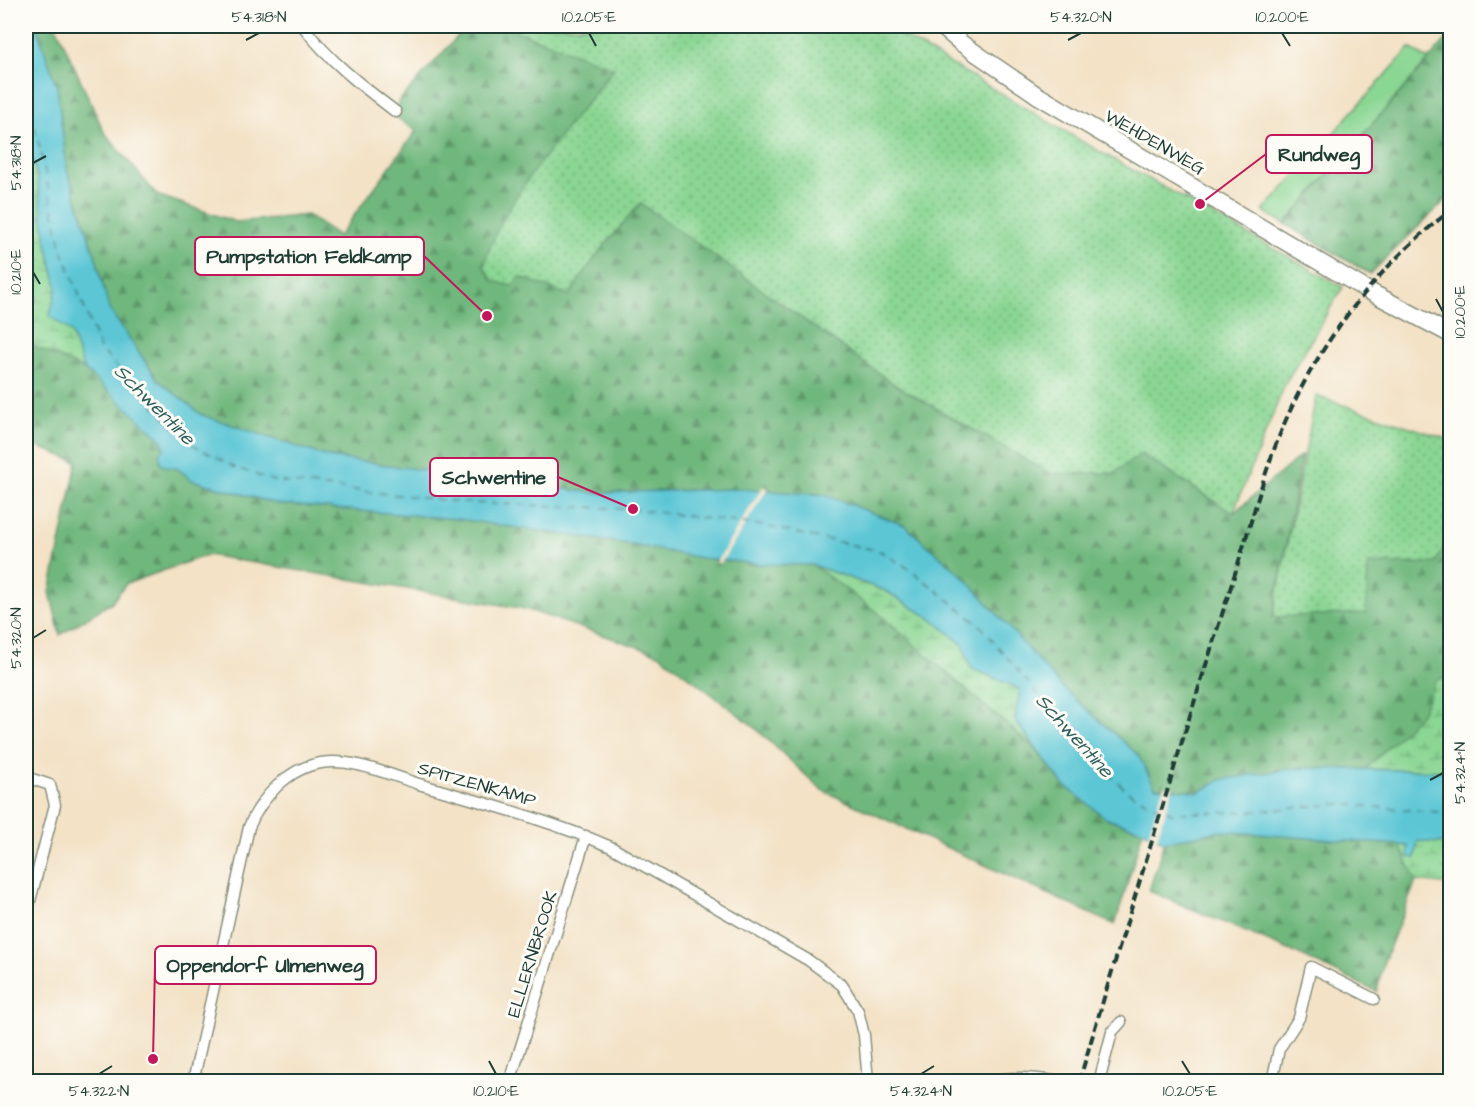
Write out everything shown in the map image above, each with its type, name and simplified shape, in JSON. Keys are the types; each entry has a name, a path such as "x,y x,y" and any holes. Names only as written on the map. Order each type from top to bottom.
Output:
{"main road":[{"name":"WEHDENWEG","path":"942,26 961,43 1037,95 1376,295 1450,334"}],"street":[{"path":"303,26 331,58 360,85 396,112"},
{"name":"SPITZENKAMP","path":"193,1082 249,827 257,808 273,790 296,771 322,763 358,766 548,822 586,836 611,847 808,960 842,985 858,1011 864,1035 868,1082"},
{"path":"26,777 50,785 55,805 26,916"},
{"name":"ELLERNBROOK","path":"510,1082 586,836"},
{"path":"1272,1082 1279,1048 1299,1018 1311,968 1374,999"},
{"path":"1099,1082 1112,1032 1121,1022"},
{"path":"985,1082 1021,1077 1054,1081"},
{"path":"74,1082 92,1082"}],"green space":[{"path":"36,26 56,26 104,132 157,195 236,222 307,215 339,236 416,131 396,117 398,102 467,26 503,26 614,67 525,185 520,277 569,294 596,256 640,203 897,386 1051,474 1113,473 1141,454 1233,513 1302,455 1273,617 1367,563 1435,563 1450,536 1450,674 1436,681 1422,714 1366,769 1296,768 1220,780 1199,792 1154,787 1138,755 1061,686 966,579 904,525 825,495 740,489 594,493 328,457 202,415 158,380 109,309 96,258 67,170 57,87"},
{"path":"503,26 886,26 1095,149 1343,287 1286,382 1233,513 1141,454 1114,473 1051,474 897,386 640,203 596,256 569,295 520,277 512,286 493,281 484,267 492,241 505,215 539,163 614,68"},
{"path":"1450,35 1450,196 1370,274 1285,224"},
{"path":"1410,48 1429,60 1285,224 1263,211"},
{"path":"26,135 37,176 45,235 57,287 50,316 71,332 84,369 31,345 26,333"},
{"path":"26,333 30,340 43,351 83,369 113,392 162,442 161,464 178,469 192,480 277,504 458,519 628,544 701,558 760,564 813,565 877,612 1036,750 1063,784 1107,819 1143,830 1115,925 822,790 753,726 659,654 525,609 207,555 126,584 112,602 60,635 50,592 77,462 26,442"},
{"path":"1316,396 1450,440 1450,536 1435,563 1368,564 1366,613 1273,617"},
{"path":"813,565 886,591 935,621 963,645 971,668 1021,689 1015,720 1036,750 877,612"},
{"path":"1450,674 1450,771 1366,769 1421,714 1436,681"},
{"path":"1218,831 1400,845 1416,881 1383,964 1377,992 1289,950 1149,891 1164,842"},
{"path":"1418,841 1450,844 1450,885 1416,881 1400,845 1409,846 1415,858"}],"water":[{"path":"26,26 36,26 57,87 67,170 96,258 109,309 158,380 202,415 328,457 594,493 740,489 825,495 904,525 966,579 1061,686 1138,755 1155,787 1199,792 1220,780 1296,768 1450,771 1450,844 1418,841 1415,858 1408,857 1408,846 1219,831 1164,842 1143,830 1107,819 1063,784 1015,720 1020,689 971,668 963,645 935,621 886,591 813,565 760,564 701,558 628,544 458,519 277,504 192,480 178,469 161,465 159,453 165,449 161,439 84,369 71,332 50,316 57,287 45,235 37,176 26,135"}],"pier":[{"path":"763,487 768,488 721,563 716,563"},
{"path":"1164,786 1173,787 1156,841 1148,836"}],"ferry route":[{"path":"26,86 62,250 100,349 190,443 236,468 274,481 469,503 633,509 759,525 880,551 911,570 980,625 1093,760 1131,794 1172,813 1244,812 1338,804 1450,813"}],"railway":[{"path":"1079,1082 1184,735 1261,487 1281,431 1303,384 1338,328 1401,253 1450,211"}],"place":[{"name":"Rundweg","path":"1200,204"},
{"name":"Pumpstation Feldkamp","path":"487,316"},
{"name":"Schwentine","path":"633,509"},
{"name":"Oppendorf Ulmenweg","path":"153,1059"}]}
